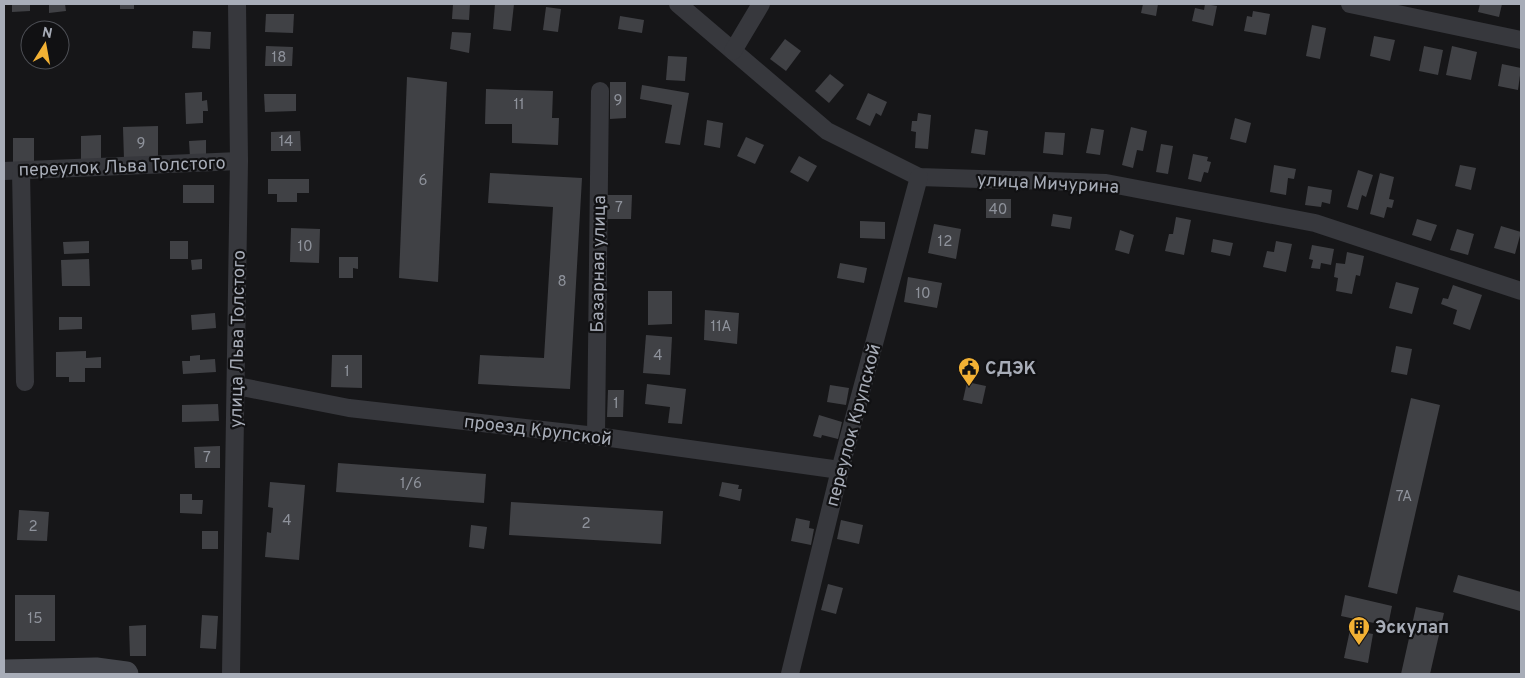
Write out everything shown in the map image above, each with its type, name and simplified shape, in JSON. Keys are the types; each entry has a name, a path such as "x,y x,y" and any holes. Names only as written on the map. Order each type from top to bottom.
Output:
{"main road":[{"path":"4,672 96,670 126,674"}],"street":[{"name":"улица Льва Толстого","path":"232,674 239,161 237,4"},
{"name":"улица Мичурина","path":"678,4 827,132 919,177 1106,183 1315,223 1521,291"},
{"path":"733,51 761,4"},
{"path":"1350,4 1521,40"},
{"name":"Базарная улица","path":"596,436 600,91"},
{"name":"переулок Льва Толстого","path":"4,171 239,161"},
{"path":"22,171 26,382"},
{"name":"переулок Крупской","path":"790,674 840,470 919,177"},
{"name":"проезд Крупской","path":"237,386 349,408 596,436 840,470"}],"building":[{"path":"12,4 30,4 30,11 12,12"},
{"path":"49,4 65,4 66,11 49,13"},
{"path":"120,4 134,4 134,9 120,9"},
{"path":"453,4 470,4 469,20 452,19"},
{"path":"495,4 514,4 511,31 493,29"},
{"path":"1143,4 1158,4 1156,16 1141,13"},
{"path":"1205,4 1217,6 1213,26 1192,21 1195,8 1204,10"},
{"path":"1480,4 1502,4 1499,17 1478,12"},
{"path":"546,7 561,9 558,32 543,30"},
{"path":"1253,11 1270,14 1266,35 1244,31 1247,16 1252,17"},
{"path":"266,14 294,14 293,33 265,32"},
{"path":"620,16 644,20 642,33 618,29"},
{"path":"1312,25 1326,28 1320,59 1306,56"},
{"path":"193,31 211,32 210,49 192,48"},
{"path":"452,32 471,33 469,53 450,49"},
{"path":"1374,36 1395,40 1390,61 1370,56"},
{"path":"785,39 801,51 786,71 770,59"},
{"path":"266,46 293,47 292,66 265,66"},
{"path":"1424,46 1443,50 1438,75 1419,71"},
{"path":"1452,46 1477,52 1471,80 1446,75"},
{"path":"668,56 687,57 685,81 666,80"},
{"path":"1502,64 1521,68 1518,90 1498,86"},
{"path":"830,74 844,85 829,103 815,91"},
{"path":"407,77 447,82 438,282 399,278"},
{"path":"610,82 626,82 626,118 610,119"},
{"path":"642,85 689,93 680,145 665,143 672,105 640,99"},
{"path":"486,89 553,91 552,118 559,118 558,145 512,143 512,124 485,124"},
{"path":"202,92 202,101 207,100 208,111 203,111 203,123 186,124 185,93"},
{"path":"868,93 887,102 881,116 876,113 870,126 856,119"},
{"path":"264,94 296,94 296,111 265,112"},
{"path":"918,113 931,115 928,149 915,148 916,132 911,131 912,121 917,121"},
{"path":"1235,118 1251,123 1246,143 1230,139"},
{"path":"707,120 723,123 720,148 704,145"},
{"path":"158,126 158,159 124,160 123,127"},
{"path":"1131,127 1147,131 1143,151 1137,150 1133,168 1122,165"},
{"path":"1091,128 1104,130 1100,155 1086,153"},
{"path":"975,129 988,131 985,155 971,153"},
{"path":"300,131 301,151 271,151 271,132"},
{"path":"1045,132 1065,133 1063,155 1043,153"},
{"path":"101,135 101,160 81,160 81,136"},
{"path":"746,137 764,145 755,164 737,156"},
{"path":"13,138 34,138 34,162 13,162"},
{"path":"206,140 206,157 190,157 189,141"},
{"path":"1161,144 1173,146 1168,174 1156,172"},
{"path":"1193,154 1208,157 1207,161 1211,162 1208,173 1204,172 1201,182 1188,179"},
{"path":"799,156 817,166 808,182 790,172"},
{"path":"1274,165 1296,169 1294,179 1288,178 1286,195 1270,192"},
{"path":"1460,165 1476,168 1471,190 1455,186"},
{"path":"1358,170 1373,175 1366,197 1362,195 1358,210 1347,207"},
{"path":"490,173 582,178 570,389 478,384 480,355 544,358 553,207 488,203"},
{"path":"1380,173 1394,177 1389,199 1394,200 1392,208 1387,207 1384,218 1370,214"},
{"path":"268,179 309,179 309,193 297,193 297,202 277,202 277,194 268,194"},
{"path":"183,185 214,185 214,203 183,203"},
{"path":"1308,186 1332,190 1330,204 1322,202 1321,207 1305,205"},
{"path":"607,195 632,195 631,219 606,219"},
{"path":"986,199 1011,199 1011,218 986,218"},
{"path":"1053,214 1072,217 1070,229 1051,226"},
{"path":"1176,217 1191,220 1184,255 1165,251 1169,234 1173,234"},
{"path":"1417,219 1437,225 1431,241 1412,235"},
{"path":"860,221 885,222 885,239 860,238"},
{"path":"934,224 961,229 956,259 928,253"},
{"path":"1501,226 1521,232 1515,254 1494,248"},
{"path":"291,228 320,229 319,263 290,262"},
{"path":"1457,229 1474,234 1468,255 1450,250"},
{"path":"1120,230 1134,235 1129,254 1115,250"},
{"path":"1213,239 1233,243 1230,256 1211,252"},
{"path":"89,241 89,253 64,254 63,242"},
{"path":"170,241 188,241 188,259 170,259"},
{"path":"1276,241 1292,244 1286,272 1263,267 1267,251 1274,252"},
{"path":"1312,245 1334,249 1331,265 1321,263 1320,269 1311,268 1313,260 1309,259"},
{"path":"1347,252 1364,256 1360,276 1356,275 1352,294 1336,291 1338,278 1334,277 1336,263 1345,264"},
{"path":"339,257 358,257 358,269 353,268 353,278 339,278"},
{"path":"89,259 90,286 62,286 61,260"},
{"path":"202,259 202,269 192,270 191,260"},
{"path":"840,263 867,268 864,283 837,278"},
{"path":"908,277 942,283 937,308 904,302"},
{"path":"1396,282 1419,288 1412,314 1389,308"},
{"path":"1453,285 1482,295 1470,330 1453,324 1457,310 1441,304 1443,298 1448,299"},
{"path":"648,291 672,291 672,324 648,325"},
{"path":"705,310 739,313 737,344 704,340"},
{"path":"215,313 216,328 192,330 191,315"},
{"path":"59,317 82,317 82,329 59,330"},
{"path":"646,335 672,337 670,375 643,373"},
{"path":"1396,346 1412,349 1407,375 1391,372"},
{"path":"86,351 86,358 101,357 101,368 85,368 85,382 69,382 69,377 56,377 56,352"},
{"path":"200,355 200,360 215,359 216,372 183,374 182,361 190,361 190,356"},
{"path":"332,355 362,355 362,388 331,387"},
{"path":"967,382 986,386 982,404 963,400"},
{"path":"647,384 686,389 682,424 668,423 670,407 645,404"},
{"path":"830,385 849,388 846,405 827,402"},
{"path":"608,390 624,390 623,417 607,417"},
{"path":"1411,398 1440,405 1397,594 1368,587"},
{"path":"218,404 219,421 182,422 182,405"},
{"path":"819,415 842,422 838,439 822,435 821,438 813,436"},
{"path":"220,446 220,468 195,468 194,447"},
{"path":"338,463 486,474 484,503 336,492"},
{"path":"270,482 305,485 299,560 265,557 267,532 271,533 273,508 268,507"},
{"path":"722,482 739,485 738,489 742,489 740,501 719,496"},
{"path":"180,494 192,494 192,500 203,500 202,514 180,513"},
{"path":"511,502 663,511 661,544 509,535"},
{"path":"19,510 49,512 47,541 17,540"},
{"path":"796,518 810,521 809,528 814,529 811,545 791,541"},
{"path":"841,520 863,525 859,544 837,539"},
{"path":"471,525 487,527 484,549 469,547"},
{"path":"202,531 218,531 218,549 202,549"},
{"path":"1458,575 1521,592 1520,611 1453,592"},
{"path":"828,584 843,588 836,614 821,610"},
{"path":"15,595 55,595 55,641 15,641"},
{"path":"1345,595 1392,606 1388,626 1341,616"},
{"path":"1416,607 1444,613 1430,674 1401,674"},
{"path":"202,615 218,616 216,649 200,648"},
{"path":"146,625 146,656 130,656 129,626"},
{"name":"Эскулап","path":"1350,630 1373,634 1368,663 1344,658"}],"place":[{"name":"СДЭК","path":"969,387"},
{"name":"Эскулап","path":"1359,646"}]}
